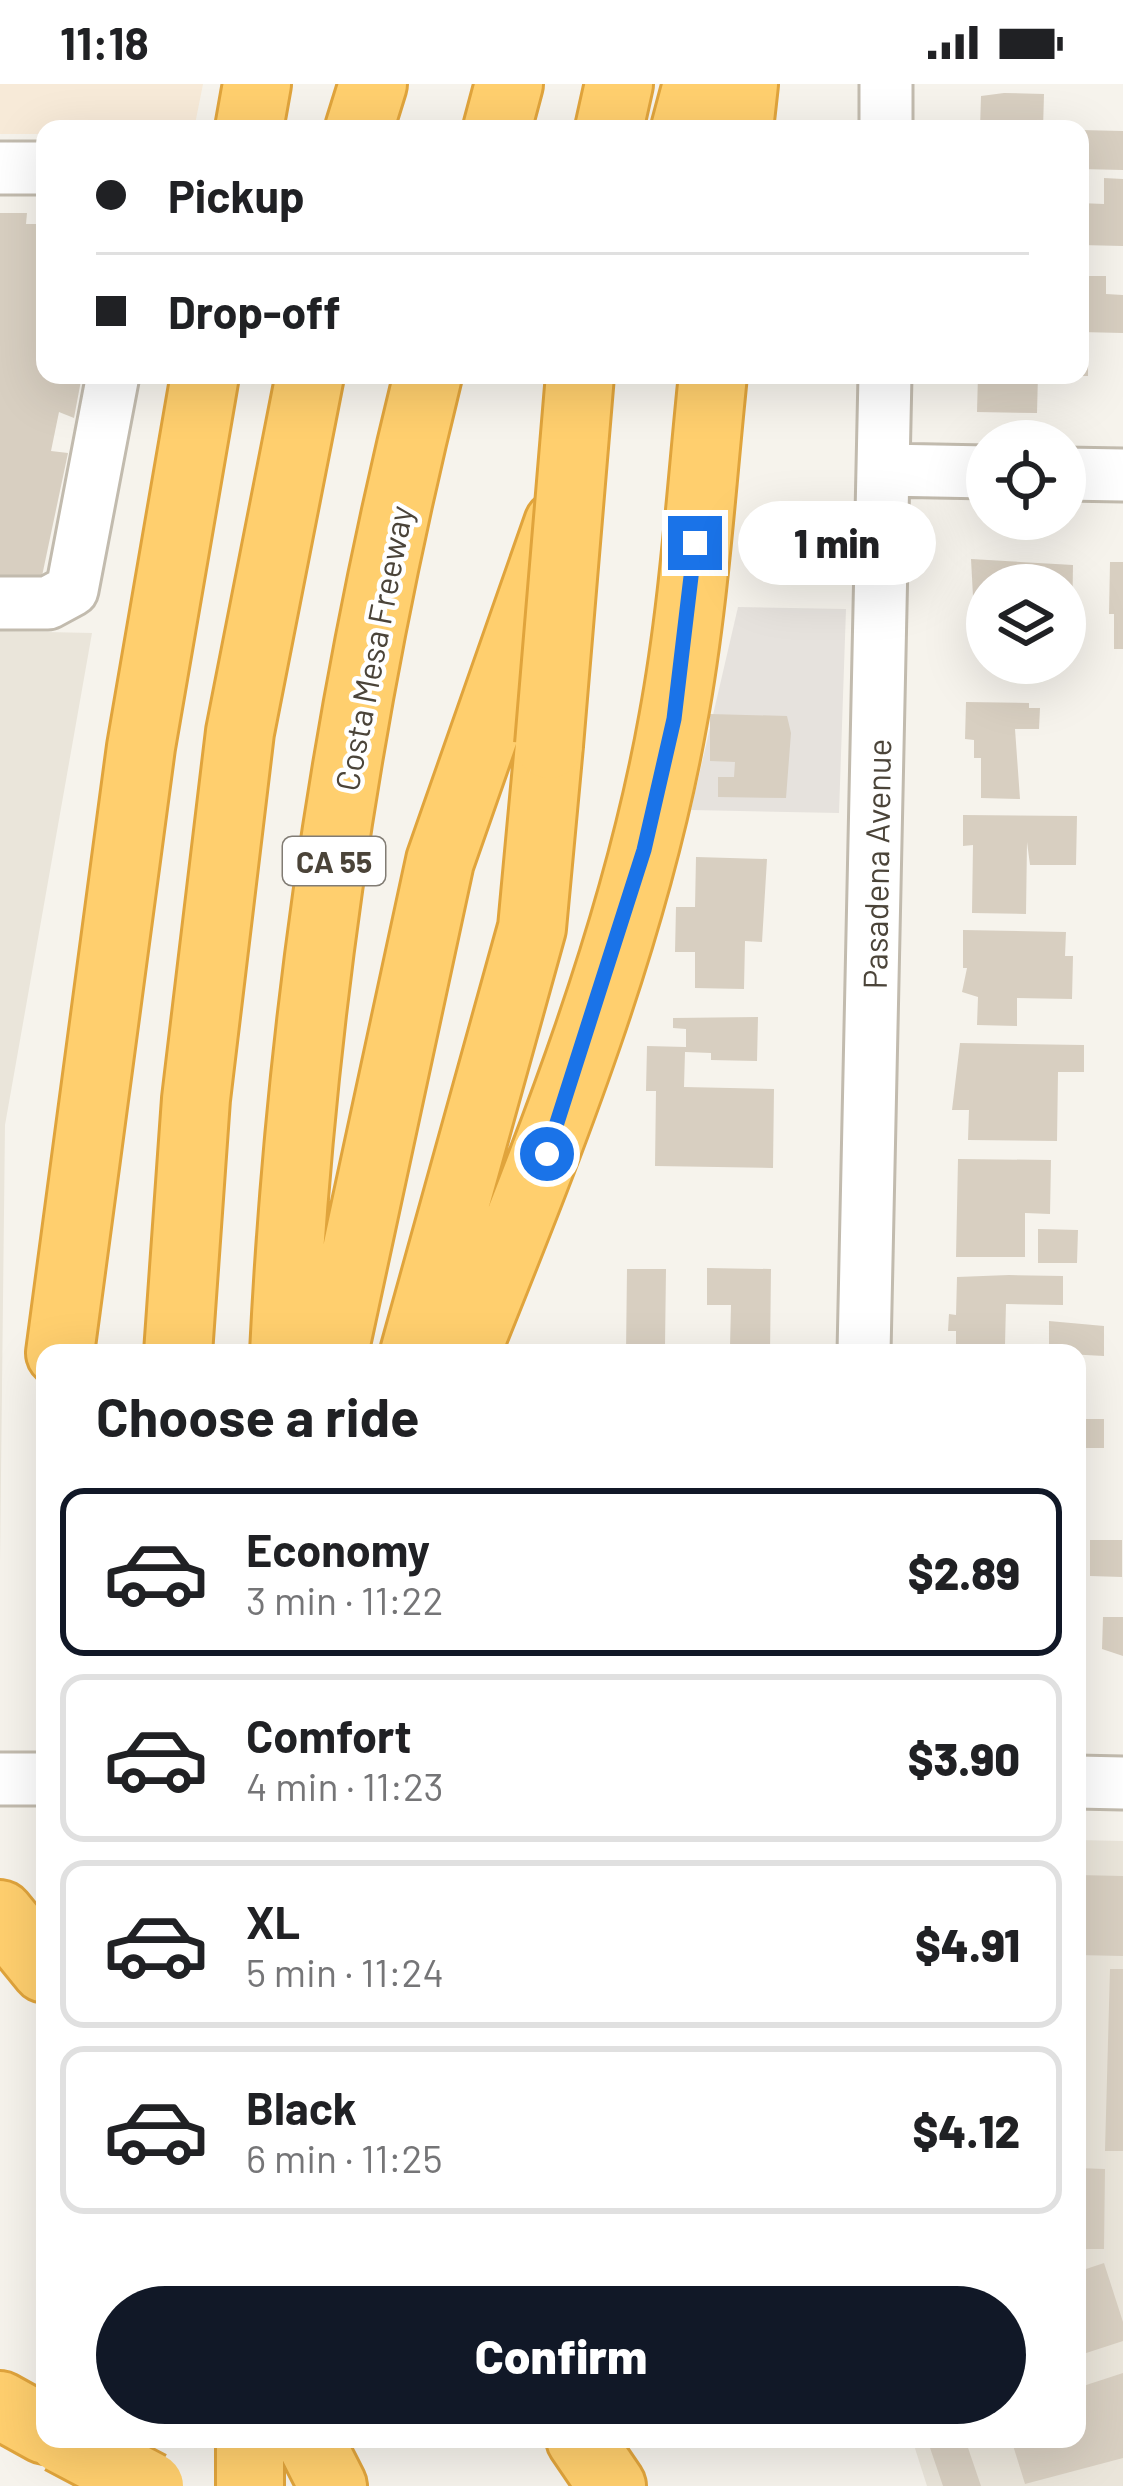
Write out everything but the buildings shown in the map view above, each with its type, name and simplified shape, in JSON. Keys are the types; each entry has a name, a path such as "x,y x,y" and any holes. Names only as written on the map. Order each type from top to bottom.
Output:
{"highway":[{"path":"251,120 257,84"},
{"path":"360,120 370,84"},
{"path":"499,120 509,84"},
{"path":"611,120 619,84"},
{"path":"687,120 697,84"},
{"path":"740,120 745,84"},
{"path":"61,1344 141,747 203,384"},
{"path":"179,1344 196,1099 240,732 308,384"},
{"name":"Costa Mesa Freeway","path":"285,1344 314,992 354,729 426,384"},
{"path":"416,1344 532,928 579,384"},
{"path":"336,1344 440,860 608,384"},
{"path":"470,1344 547,1154 644,850 674,719 712,384"},
{"path":"0,1914 36,1958"},
{"path":"54,2448 76,2486"},
{"path":"79,2448 147,2486"},
{"path":"145,2448 147,2486"},
{"path":"250,2448 250,2486"},
{"path":"314,2448 333,2486"},
{"path":"586,2448 612,2486"}],"street":[{"path":"886,84 886,120"},
{"path":"0,168 36,168"},
{"path":"0,603 48,603 72,590 110,384"},
{"name":"Pasadena Avenue","path":"864,1344 885,384"},
{"path":"885,470 966,472"},
{"path":"1086,474 1123,475"},
{"path":"0,1779 36,1779"},
{"path":"1086,1782 1123,1783"}],"shaded area":[{"path":"0,84 203,84 196,120 36,120 36,134 0,134"},
{"path":"738,607 846,609 839,813 691,810"},
{"path":"0,631 92,633 5,1125 0,1562"},
{"path":"1086,1840 1123,1841 1123,2486 927,2486 915,2448 1086,2448"}],"route":[{"path":"547,1154 644,850 674,719 695,543"}]}
